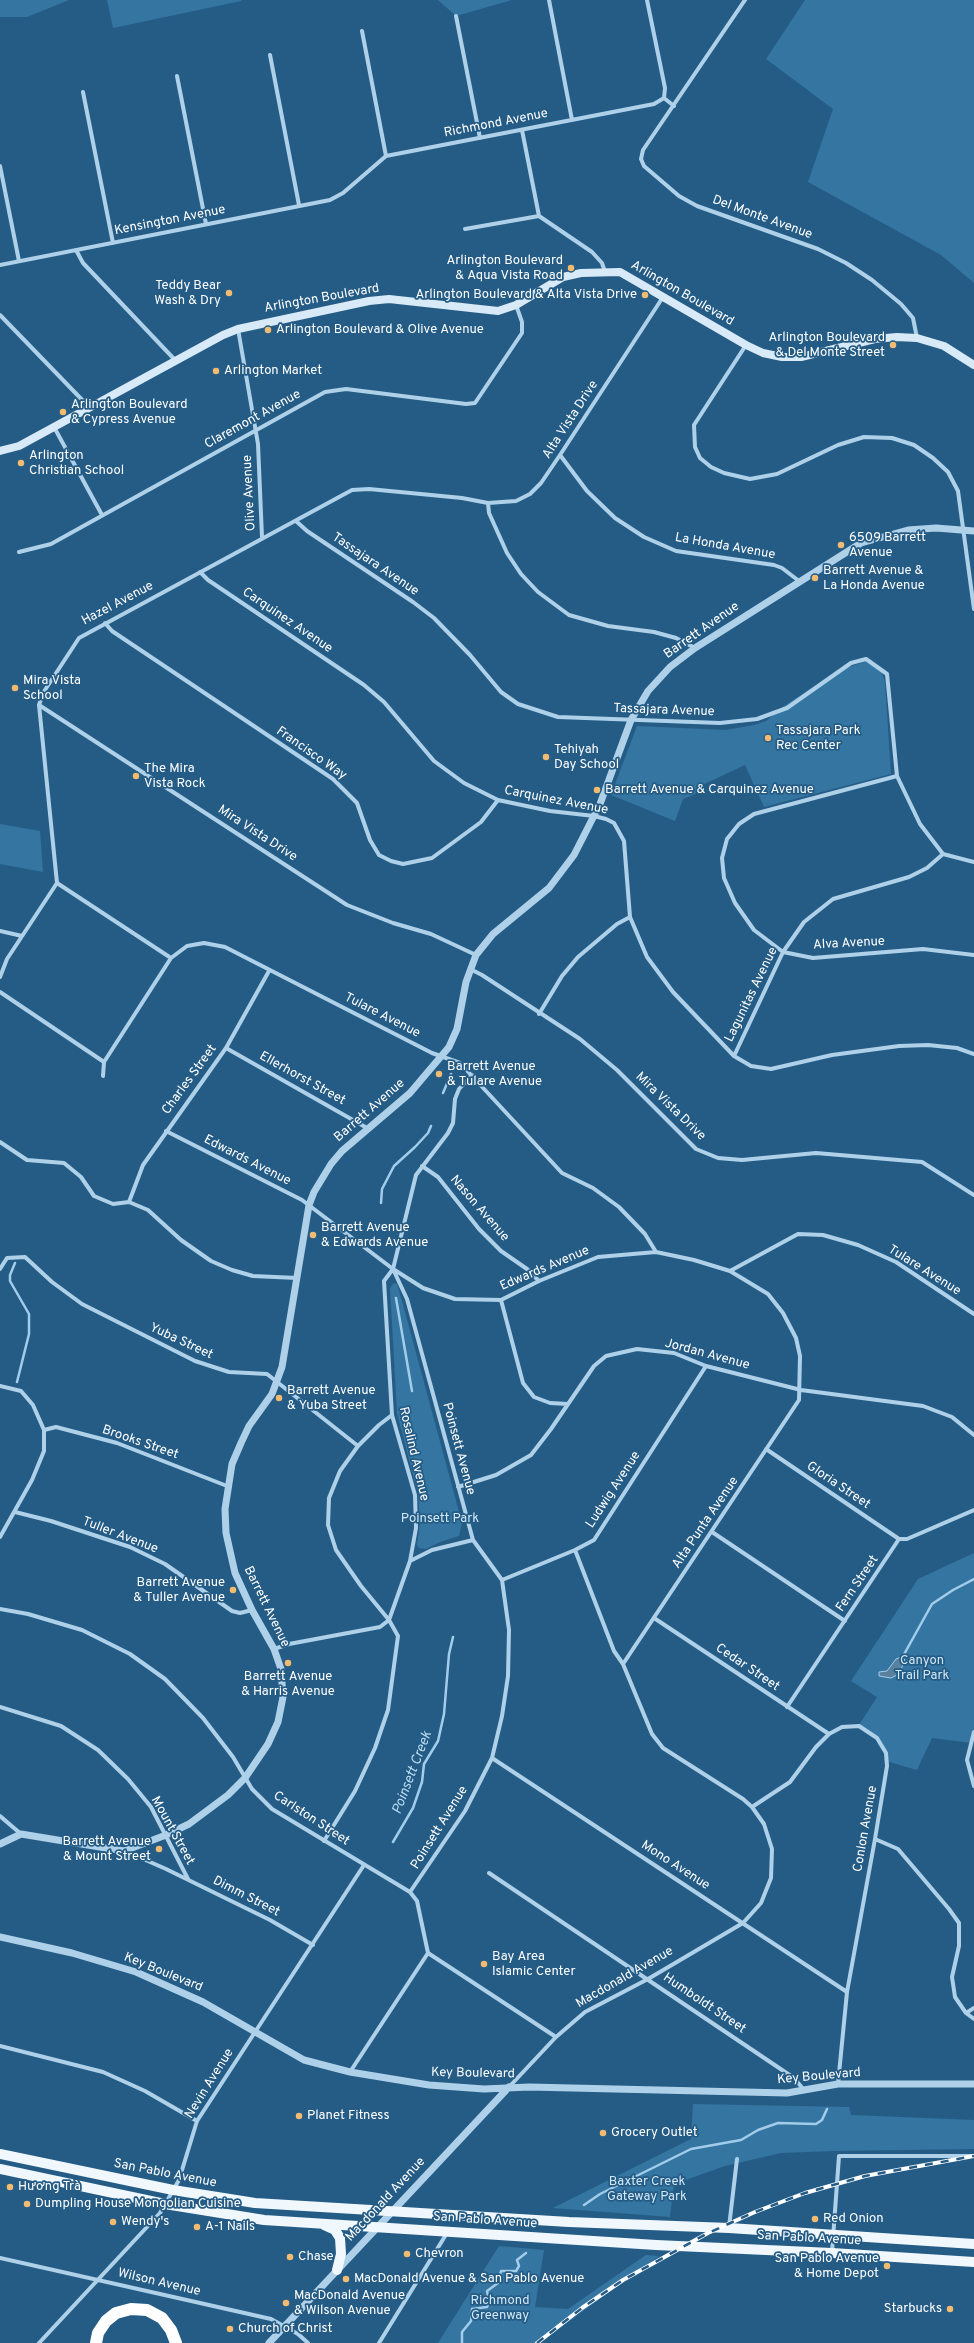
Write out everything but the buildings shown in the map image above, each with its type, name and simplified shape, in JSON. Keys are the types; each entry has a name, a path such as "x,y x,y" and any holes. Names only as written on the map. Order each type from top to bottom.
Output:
{"highway":[{"path":"96,2343 98,2333 106,2321 116,2313 131,2309 147,2310 162,2318 171,2330 176,2343"}],"main road":[{"name":"Arlington Boulevard","path":"0,451 19,446 238,329 369,301 389,299 498,311 516,305 563,277 581,273 620,272 664,296 746,345 776,356 801,357 875,339 918,338 944,346 974,365"},
{"name":"San Pablo Avenue","path":"0,2154 173,2190 255,2203 391,2212 729,2228 974,2244"},
{"name":"San Pablo Avenue","path":"0,2169 165,2204 264,2220 656,2245 832,2253 974,2262"},
{"path":"322,2224 335,2230 340,2238 341,2254 337,2270"}],"street":[{"path":"549,0 572,120"},
{"path":"647,0 665,88 664,98 674,106"},
{"name":"Del Monte Avenue","path":"745,0 643,150 641,158 644,166 680,196 697,206 818,249 846,263 872,280 901,304 913,318 918,338"},
{"path":"456,16 480,138"},
{"path":"362,31 386,156"},
{"path":"270,55 299,206"},
{"path":"177,76 206,224"},
{"path":"83,92 113,242"},
{"name":"Richmond Avenue","path":"343,193 386,156 654,104 664,98"},
{"path":"522,130 539,216"},
{"path":"0,166 19,261"},
{"name":"Kensington Avenue","path":"0,265 330,200 343,193"},
{"path":"465,229 539,216 592,252 602,263 605,272"},
{"path":"76,250 83,263 176,361"},
{"name":"Alta Vista Drive","path":"462,498 488,503 516,501 530,494 541,483 664,296"},
{"name":"Claremont Avenue","path":"19,552 51,544 325,392 346,389 466,404 475,403 522,333 522,322 516,305"},
{"path":"0,315 90,408"},
{"name":"Olive Avenue","path":"238,329 256,430 262,537"},
{"path":"746,345 694,425 694,447 700,458 711,467 737,477 750,478 777,474 838,445 864,437 892,438 914,445 933,458 948,472 958,491 965,530 974,609"},
{"path":"54,427 102,515"},
{"name":"La Honda Avenue","path":"560,454 588,491 615,518 644,538 676,551 774,565 782,568 799,581"},
{"name":"Hazel Avenue","path":"38,705 43,693 79,638 262,537 352,490 369,489 462,498"},
{"path":"488,503 489,513 507,552 521,574 538,592 569,615 608,626 654,632 676,638 695,648"},
{"name":"Tassajara Avenue","path":"296,520 307,531 413,602 434,618 470,655 501,692 518,704 558,718 720,723 757,719 787,708 851,663 866,659 887,674 897,776 920,824 943,854"},
{"name":"Barrett Avenue","path":"124,1851 166,1835 189,1824 213,1808 245,1778 268,1744 278,1722 283,1697 281,1669 274,1649 240,1587 229,1554 225,1509 227,1486 232,1464 249,1426 278,1382 298,1278 309,1205 314,1192 331,1164 367,1128 410,1093 442,1056 451,1043 457,1029 470,969 476,955 493,934 549,888 574,855 594,816 631,720 648,691 670,667 695,648 861,543 884,535 908,530 936,528 974,531"},
{"name":"Carquinez Avenue","path":"200,572 208,580 364,685 384,702 434,761 464,783 498,800 550,811 594,816 614,823 624,841 630,917 648,956 673,992 734,1056 751,1066 772,1069 832,1055 899,1046 928,1045 957,1048 974,1054"},
{"name":"Francisco Way","path":"105,623 112,631 333,779 357,803 370,840 379,855 391,861 403,864 432,858 481,822 498,800"},
{"path":"0,976 7,960 58,883 38,705"},
{"name":"Mira Vista Drive","path":"38,705 347,905 393,923 431,934 476,955"},
{"name":"Alva Avenue","path":"897,776 754,814 739,824 727,839 722,858 724,878 735,903 754,930 783,952 813,958 923,949 974,955"},
{"path":"943,854 974,862"},
{"name":"Lagunitas Avenue","path":"734,1056 783,952 804,922 833,899 909,877 927,868 943,854"},
{"path":"58,883 171,958 104,1062 103,1076"},
{"path":"539,1014 562,976 578,957 617,924 630,917"},
{"path":"0,931 22,936"},
{"name":"Tulare Avenue","path":"171,958 187,946 204,943 225,947 268,971 430,1052 460,1063 562,1174 594,1188 619,1207 645,1234 656,1252"},
{"name":"Mira Vista Drive","path":"470,969 482,975 539,1014 580,1039 617,1070 696,1149 718,1158 742,1160 816,1153 922,1162 974,1195"},
{"name":"Charles Street","path":"129,1202 143,1165 226,1048 268,971"},
{"path":"0,992 104,1062"},
{"name":"Ellerhorst Street","path":"226,1048 367,1128"},
{"path":"393,1269 416,1175 448,1133 453,1123 455,1099 459,1089 472,1075"},
{"name":"Edwards Avenue","path":"166,1131 309,1205 393,1269 423,1288 455,1299 501,1300 539,1281 598,1257 656,1252 694,1260 730,1271 768,1294 784,1313 796,1338 800,1356 800,1390"},
{"path":"0,1142 27,1160 64,1163 80,1177 94,1196 113,1204 129,1202 148,1210 181,1240 212,1261 232,1270 253,1276 298,1278"},
{"name":"Nason Avenue","path":"422,1166 438,1177 479,1229 501,1251 527,1269 539,1281"},
{"name":"Tulare Avenue","path":"730,1271 798,1234 823,1235 858,1245 896,1262 974,1314"},
{"name":"Yuba Street","path":"0,1269 6,1258 25,1257 52,1282 82,1304 124,1327 210,1366 229,1372 267,1374 358,1446"},
{"name":"Rosalind Avenue","path":"389,1620 410,1561 416,1528 415,1495 392,1415 384,1281 393,1269"},
{"name":"Poinsett Avenue","path":"393,1269 407,1299 473,1540 502,1580 509,1630 508,1676 502,1716 492,1758 465,1811 410,1892"},
{"path":"501,1300 523,1383 534,1397 550,1403 568,1404"},
{"name":"Jordan Avenue","path":"458,1487 496,1475 531,1455 568,1404 584,1378 594,1366 606,1356 637,1349 674,1353 706,1366 800,1390 923,1406 952,1417 974,1436"},
{"name":"Ludwig Avenue","path":"502,1580 575,1550 594,1540 706,1366"},
{"path":"0,1386 21,1392 33,1405 44,1430 44,1451 32,1480 0,1537"},
{"name":"Alta Punta Avenue","path":"623,1664 799,1400 800,1390"},
{"path":"324,1841 355,1791 375,1748 388,1710 398,1636 389,1620 360,1586 336,1550 328,1525 329,1498 340,1471 358,1446 379,1425 392,1415"},
{"name":"Brooks Street","path":"44,1430 56,1427 117,1443 227,1486"},
{"name":"Gloria Street","path":"766,1449 899,1539"},
{"path":"899,1539 907,1539 974,1510"},
{"name":"Tuller Avenue","path":"15,1512 51,1521 130,1547 165,1564 232,1611 240,1613 252,1610"},
{"path":"712,1532 845,1620"},
{"name":"Fern Street","path":"787,1707 899,1539"},
{"path":"410,1561 432,1550 473,1540"},
{"path":"575,1550 614,1651 623,1664"},
{"name":"Carlston Street","path":"0,1610 28,1614 82,1630 130,1654 165,1679 203,1718 233,1757 252,1789 272,1809 410,1892"},
{"name":"Cedar Street","path":"654,1618 828,1734"},
{"path":"274,1649 289,1644 380,1627 389,1620"},
{"name":"Macdonald Avenue","path":"269,2343 556,2037 585,2012 648,1979 743,1923 761,1902 771,1878 772,1849 764,1824 752,1807 743,1798 663,1748 652,1734 639,1708 623,1664"},
{"name":"Mount Street","path":"0,1707 60,1726 98,1750 128,1779 150,1807 166,1835 181,1869 188,1879"},
{"name":"Conlon Avenue","path":"752,1807 790,1782 816,1747 828,1734 842,1727 859,1726 877,1738 886,1753 886,1766 875,1839 847,1992 838,2084"},
{"path":"974,1732 967,1760 974,1786"},
{"name":"Mono Avenue","path":"492,1758 847,1992"},
{"path":"0,1816 22,1834 124,1851"},
{"path":"0,1844 22,1834"},
{"path":"875,1839 898,1848 959,1923 959,1946 952,1977 955,1997 966,2013 974,2019"},
{"name":"Dimm Street","path":"124,1851 188,1879 270,1920 313,1944"},
{"name":"Nevin Avenue","path":"39,2343 155,2219 179,2180 197,2121 364,1865"},
{"name":"Humboldt Street","path":"489,1873 794,2078 804,2090"},
{"path":"410,1892 417,1901 428,1953 556,2037"},
{"name":"Key Boulevard","path":"0,1937 72,1953 136,1972 203,2002 254,2033 304,2060 350,2072 429,2085 484,2089 509,2087 787,2093 838,2084 974,2084"},
{"path":"350,2072 428,1953"},
{"path":"966,2013 974,2008"},
{"path":"0,2046 103,2072 145,2091 197,2121"},
{"path":"832,2253 839,2156 974,2156"},
{"path":"729,2228 737,2159"},
{"path":"379,2343 448,2232"},
{"name":"Wilson Avenue","path":"0,2258 271,2319 285,2326 308,2343"}],"green space":[{"path":"0,0 69,0 27,17 0,17"},
{"path":"107,0 241,0 241,1 113,28"},
{"path":"438,0 512,0 456,16"},
{"path":"805,0 974,0 974,283 941,255 808,182 833,109 766,59"},
{"path":"864,662 872,662 880,668 885,682 891,774 764,807 745,765 700,786 695,794 683,799 675,821 611,795 637,726 726,730 754,725 766,721 784,706 839,670"},
{"path":"0,824 40,831 43,872 0,864"},
{"name":"Poinsett Park","path":"394,1283 397,1284 402,1301 462,1523 459,1536 440,1542 426,1549 419,1548 417,1545 420,1522 418,1494 397,1413 390,1288"},
{"name":"Canyon Trail Park","path":"974,1553 974,1732 971,1743 932,1738 917,1770 886,1761 886,1753 877,1738 859,1725 877,1697 851,1681 918,1579"},
{"name":"Baxter Creek Gateway Park","path":"693,2104 849,2107 851,2115 974,2120 974,2149 781,2153 725,2166 674,2184 670,2217 553,2208 691,2139"},
{"name":"Richmond Greenway","path":"499,2246 544,2250 535,2307 568,2309 646,2255 659,2256 539,2343 438,2343"}],"shaded area":[{"path":"901,1657 905,1660 899,1674 891,1678 879,1676 879,1672 887,1671 896,1659"}],"waterway":[{"name":"Poinsett Creek","path":"443,1093 451,1074"},
{"name":"Poinsett Creek","path":"381,1203 382,1189 394,1166 428,1133 431,1126"},
{"path":"15,1263 10,1275 10,1281 29,1314 29,1334 17,1382"},
{"name":"Poinsett Creek","path":"396,1298 412,1391"},
{"path":"902,1658 932,1604 953,1590 974,1579"},
{"name":"Poinsett Creek","path":"393,1842 413,1808 422,1782 424,1764 438,1741 444,1714 449,1654 453,1637"},
{"path":"584,2205 600,2194 691,2149 741,2140 758,2130 778,2123 816,2124 822,2120 827,2109"},
{"path":"462,2343 462,2332 471,2321 472,2309 487,2307 489,2301 487,2291 498,2283 501,2271 516,2271 519,2266 517,2260 526,2253"}],"railway":[{"path":"537,2343 582,2308 623,2280 708,2233 755,2212 805,2193 865,2176 974,2156"}],"place":[{"name":"Arlington Boulevard & Aqua Vista Road","path":"571,268"},
{"name":"Teddy Bear Wash & Dry","path":"229,293"},
{"name":"Arlington Boulevard & Alta Vista Drive","path":"645,295"},
{"name":"Arlington Boulevard & Olive Avenue","path":"268,330"},
{"name":"Arlington Boulevard & Del Monte Street","path":"893,345"},
{"name":"Arlington Market","path":"216,371"},
{"name":"Arlington Boulevard & Cypress Avenue","path":"63,412"},
{"name":"Arlington Christian School","path":"21,463"},
{"name":"6509 Barrett Avenue","path":"841,545"},
{"name":"Barrett Avenue & La Honda Avenue","path":"815,578"},
{"name":"Mira Vista School","path":"15,688"},
{"name":"Tassajara Park Rec Center","path":"768,738"},
{"name":"Tehiyah Day School","path":"546,757"},
{"name":"The Mira Vista Rock","path":"136,776"},
{"name":"Barrett Avenue & Carquinez Avenue","path":"597,790"},
{"name":"Barrett Avenue & Tulare Avenue","path":"439,1074"},
{"name":"Barrett Avenue & Edwards Avenue","path":"313,1235"},
{"name":"Barrett Avenue & Yuba Street","path":"279,1398"},
{"name":"Barrett Avenue & Tuller Avenue","path":"233,1590"},
{"name":"Barrett Avenue & Harris Avenue","path":"288,1663"},
{"name":"Barrett Avenue & Mount Street","path":"159,1849"},
{"name":"Bay Area Islamic Center","path":"484,1964"},
{"name":"Planet Fitness","path":"299,2116"},
{"name":"Grocery Outlet","path":"603,2133"},
{"name":"Hương Trà","path":"10,2187"},
{"name":"Dumpling House Mongolian Cuisine","path":"27,2204"},
{"name":"Red Onion","path":"815,2219"},
{"name":"Wendy's","path":"113,2222"},
{"name":"A-1 Nails","path":"197,2227"},
{"name":"Chevron","path":"407,2254"},
{"name":"Chase","path":"290,2257"},
{"name":"San Pablo Avenue & Home Depot","path":"887,2266"},
{"name":"MacDonald Avenue & San Pablo Avenue","path":"346,2279"},
{"name":"MacDonald Avenue & Wilson Avenue","path":"286,2303"},
{"name":"Starbucks","path":"950,2309"},
{"name":"Church of Christ","path":"230,2329"}]}
